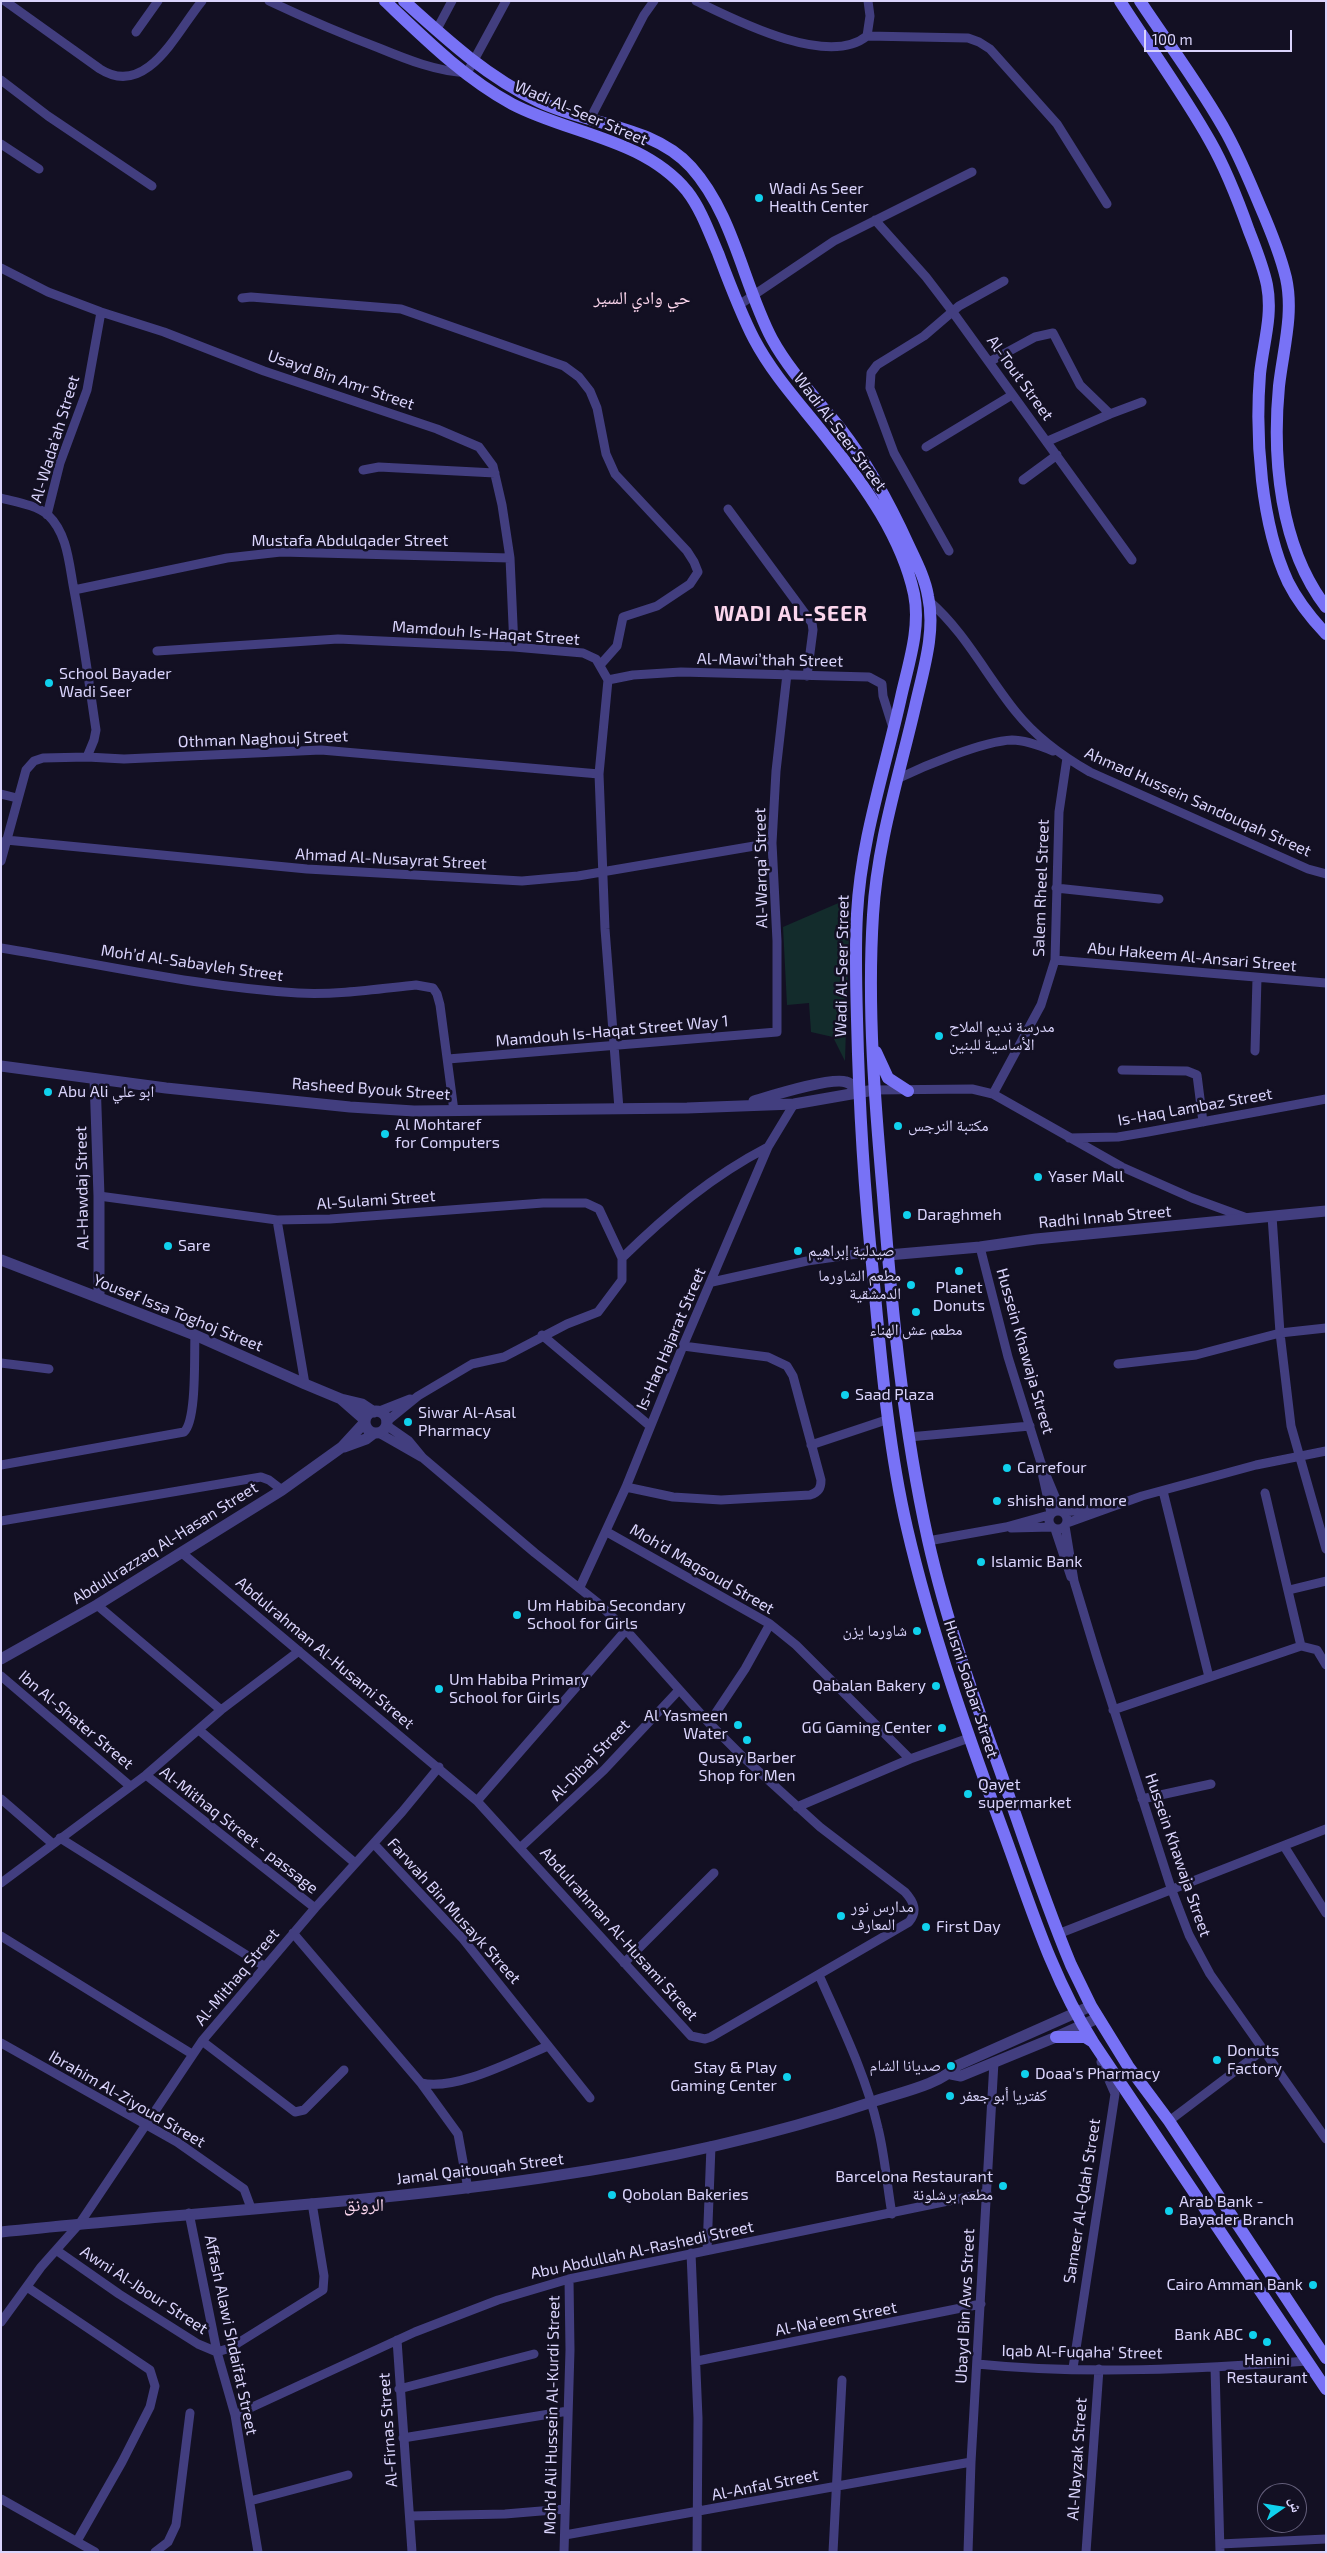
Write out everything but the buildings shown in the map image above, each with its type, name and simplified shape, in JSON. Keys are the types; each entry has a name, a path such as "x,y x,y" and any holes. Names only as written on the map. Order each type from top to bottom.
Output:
{"main road":[{"name":"Wadi Al-Seer Street","path":"385,1 470,68 544,104 638,134 662,145 692,168 715,202 774,343 793,371 858,452 885,494 919,566 929,601 931,619 925,664 883,839 873,915 874,1090"},
{"name":"Wadi Al-Seer Street","path":"404,1 436,30 490,91 525,110 631,150 669,173 694,200 756,342 774,372 829,440 869,494 900,555 915,602 913,644 894,729 869,821 858,894 855,965 858,1092"},
{"path":"1120,1 1212,143 1241,207 1264,271 1270,308 1260,374 1259,405 1261,464 1266,504 1278,556 1289,584 1305,610 1326,634"},
{"path":"1140,1 1226,133 1258,201 1281,261 1289,309 1277,409 1279,470 1285,508 1296,550 1311,585 1326,607"},
{"path":"915,602 929,601"},
{"path":"874,1044 884,1073 895,1084 908,1091"},
{"name":"Husni Soabar Street","path":"874,1090 900,1369 909,1437 928,1541 966,1673 1058,1934 1098,2018 1128,2066 1169,2121 1326,2358"},
{"name":"Husni Soabar Street","path":"858,1092 871,1252 889,1419 907,1526 936,1636 969,1738 1031,1910 1083,2026 1326,2389"},
{"path":"884,1372 900,1369"},
{"path":"1056,2037 1080,2036 1093,2042"}],"street":[{"path":"5,1 108,74 124,78 138,75 152,65 202,1"},
{"path":"136,32 158,1"},
{"path":"269,1 306,19 418,64 442,70 470,68 506,1"},
{"path":"436,30 452,1"},
{"path":"590,119 644,15 654,1"},
{"path":"696,1 752,28 798,42 843,46 855,43 867,36 968,38 979,42 990,49 1057,124 1107,204"},
{"path":"867,36 870,16 868,1"},
{"path":"1,80 48,116 152,186"},
{"path":"1,144 39,169"},
{"path":"739,306 815,253 875,220 972,172"},
{"name":"Al-Tout Street","path":"875,220 918,267 952,311 1132,560"},
{"name":"Usayd Bin Amr Street","path":"1,268 48,292 164,332 264,371 460,437 483,450 495,472 510,558 514,647"},
{"path":"949,551 894,453 870,388 870,377 877,365 924,336 952,311 1004,281"},
{"path":"242,298 251,297 401,309 564,366 579,377 594,398 603,443 612,469 687,551 694,562 698,572 690,584 657,606 623,617 617,646 601,664 608,680 599,774 602,872 619,1109"},
{"name":"Al-Wada’ah Street","path":"47,515 60,464 87,390 102,312"},
{"path":"989,362 1035,337 1053,333 1080,385 1110,414"},
{"path":"926,447 1012,394"},
{"path":"1048,442 1142,402"},
{"path":"1023,480 1057,455"},
{"path":"363,470 379,467 495,472"},
{"path":"1,498 33,507 47,515 59,531 65,545 82,625 96,730 87,757"},
{"path":"728,509 812,623 814,630 807,676"},
{"name":"Mustafa Abdulqader Street","path":"74,590 228,558 281,552 510,558"},
{"name":"Ahmad Hussein Sandouqah Street","path":"929,601 954,624 1017,713 1064,756"},
{"name":"Mamdouh Is-Haqat Street","path":"158,651 338,639 514,647 583,653 596,659 601,664"},
{"name":"Al-Mawi’thah Street","path":"608,680 654,673 787,674 876,678 882,684 882,696 894,729"},
{"name":"Al-Warqa’ Street","path":"777,1032 777,951 772,843 776,771 787,674"},
{"name":"Ahmad Hussein Sandouqah Street","path":"897,779 938,761 1004,741 1020,741 1064,756 1117,784 1308,869 1326,874"},
{"name":"Othman Naghouj Street","path":"1,861 26,770 34,761 43,758 87,757 124,759 339,750 599,774"},
{"name":"Salem Rheel Street","path":"993,1094 1041,1005 1055,960 1060,794 1064,756"},
{"path":"1,794 17,798"},
{"name":"Ahmad Al-Nusayrat Street","path":"6,840 234,863 474,879 546,880 772,843"},
{"path":"1056,888 1159,899"},
{"name":"Moh’d Al-Sabayleh Street","path":"1,948 256,990 322,993 425,985 432,988 438,994 454,1111"},
{"name":"Abu Hakeem Al-Ansari Street","path":"1055,960 1326,983"},
{"path":"1254,1051 1256,978"},
{"name":"Mamdouh Is-Haqat Street Way 1","path":"448,1059 777,1032"},
{"name":"Rasheed Byouk Street","path":"1,1066 95,1080 350,1107 454,1111 794,1104 858,1092"},
{"path":"1122,1070 1187,1071 1197,1075 1203,1122"},
{"name":"Al-Hawdaj Street","path":"95,1080 99,1196 99,1297"},
{"name":"Rasheed Byouk Street","path":"740,1105 786,1091 839,1081 848,1082 858,1092"},
{"path":"858,1092 874,1090 972,1089 993,1094 1094,1153 1148,1178 1249,1219"},
{"name":"Is-Haq Lambaz Street","path":"1069,1138 1118,1137 1326,1099"},
{"name":"Is-Haq Hajarat Street","path":"580,1587 607,1532 683,1346 712,1282 768,1147 794,1104"},
{"path":"622,1258 672,1210 698,1190 725,1170 768,1147"},
{"name":"Al-Sulami Street","path":"99,1196 278,1220 330,1219 543,1203 586,1203 599,1209 622,1258"},
{"name":"Radhi Innab Street","path":"888,1255 980,1248 1059,1237 1326,1211"},
{"path":"1272,1216 1280,1333 1291,1426 1326,1549"},
{"path":"278,1220 305,1384"},
{"name":"Hussein Khawaja Street","path":"980,1248 997,1320 1041,1463 1062,1511"},
{"path":"712,1282 807,1261 871,1252"},
{"name":"Abdullrazzaq Al-Hasan Street","path":"1,1659 97,1605 282,1490 342,1447 365,1421 376,1412 418,1396 472,1364 504,1357 542,1336 598,1312 622,1280 622,1258"},
{"name":"Yousef Issa Toghoj Street","path":"1,1260 195,1335 305,1384 341,1399 362,1404 376,1412"},
{"path":"1118,1364 1196,1355 1280,1333 1326,1328"},
{"path":"1,1465 184,1432 188,1429 191,1411 195,1335"},
{"path":"542,1336 650,1426"},
{"path":"626,1487 673,1497 721,1500 810,1495 818,1491 821,1480 788,1366 768,1356 683,1346"},
{"path":"1,1363 49,1369"},
{"name":"Abdullrazzaq Al-Hasan Street","path":"342,1447 366,1439 418,1396"},
{"name":"Yousef Issa Toghoj Street","path":"341,1399 365,1421 367,1429 381,1428"},
{"path":"376,1412 382,1414 381,1428"},
{"path":"812,1445 889,1419"},
{"path":"909,1437 1030,1426"},
{"name":"Abdulrahman Al-Husami Street","path":"182,1553 477,1801 691,2036 705,2039 820,1975 909,1922 915,1912 914,1905 905,1892 841,1844 797,1807 709,1723 626,1630 580,1587 535,1553 424,1458 381,1428"},
{"path":"928,1541 1006,1527 1050,1514 1056,1510 1105,1508 1298,1455 1326,1451"},
{"name":"Hussein Khawaja Street","path":"1041,1463 1050,1514"},
{"path":"1,1521 261,1477 269,1480 282,1490"},
{"path":"1163,1491 1209,1677"},
{"path":"1265,1493 1301,1646"},
{"path":"1006,1527 1053,1528 1092,1516 1105,1508"},
{"path":"1062,1511 1067,1517 1066,1525"},
{"path":"1050,1514 1048,1522 1053,1528"},
{"name":"Hussein Khawaja Street","path":"1066,1525 1074,1581 1113,1710 1171,1888 1197,1952 1263,2050 1326,2138"},
{"name":"Hussein Khawaja Street","path":"1053,1528 1067,1569 1074,1581"},
{"name":"Moh'd Maqsoud Street","path":"607,1532 770,1624 796,1645 910,1759"},
{"path":"1288,1590 1326,1581"},
{"path":"97,1605 221,1710"},
{"path":"709,1723 745,1668 770,1624"},
{"path":"477,1801 626,1630"},
{"path":"1113,1710 1301,1646 1317,1650 1326,1665"},
{"path":"1,1883 146,1774 221,1710 299,1651"},
{"name":"Ibn Al-Shater Street","path":"1,1676 130,1786"},
{"name":"Al-Dibaj Street","path":"520,1848 604,1770 678,1690"},
{"path":"199,1730 355,1863"},
{"path":"797,1807 910,1759 969,1738"},
{"name":"Al-Mithaq Street","path":"1,2322 26,2287 80,2223 202,2041 264,1966 374,1844 438,1767"},
{"name":"Al-Mithaq Street - passage","path":"146,1774 315,1908"},
{"path":"1142,1798 1211,1784"},
{"path":"1,1799 57,1841 264,1966"},
{"path":"1058,1934 1171,1888 1326,1829"},
{"name":"Farwah Bin Musayk Street","path":"374,1844 463,1939 501,1984 590,2098"},
{"path":"1284,1846 1326,1913"},
{"path":"624,1963 714,1873"},
{"path":"293,1933 421,2083 458,2134 468,2189"},
{"path":"1,1936 192,2054"},
{"path":"820,1975 872,2102 882,2148 892,2214"},
{"name":"Jamal Qaitouqah Street","path":"951,2074 956,2066 1092,2006"},
{"name":"Jamal Qaitouqah Street","path":"1,2232 80,2223 468,2189 610,2168 787,2128 872,2102 951,2074 960,2076 1083,2026 1098,2018"},
{"path":"202,2041 296,2112 304,2110 344,2070"},
{"name":"Sameer Al-Qdah Street","path":"1073,2368 1115,2094 1093,2042"},
{"name":"Ibrahim Al-Ziyoud Street","path":"1,2044 177,2142 244,2189 251,2208"},
{"path":"421,2083 431,2085 455,2082 548,2046"},
{"path":"1169,2121 1263,2050"},
{"name":"Ubayd Bin Aws Street","path":"968,2552 971,2462 994,2062"},
{"path":"707,2250 711,2146"},
{"name":"Abu Abdullah Al-Rashedi Street","path":"235,2415 397,2340 498,2300 569,2279 987,2193"},
{"name":"Awni Al-Jbour Street","path":"56,2250 119,2294 198,2344 217,2352 230,2348 323,2290 324,2276 312,2203"},
{"name":"Affash Alawi Shdaifat Street","path":"189,2213 217,2352 235,2415 258,2552"},
{"path":"691,2253 696,2361 698,2552"},
{"name":"Moh'd Ali Hussein Al-Kurdi Street","path":"564,2552 570,2350 569,2279"},
{"path":"26,2287 145,2366 155,2380 155,2392 150,2407 122,2462 77,2542"},
{"name":"Al-Na'eem Street","path":"696,2361 981,2304"},
{"name":"Al-Firnas Street","path":"397,2340 412,2552"},
{"path":"399,2389 534,2354"},
{"name":"Iqab Al-Fuqaha' Street","path":"977,2364 1073,2368 1215,2368 1307,2362"},
{"name":"Al-Nayzak Street","path":"1086,2552 1099,2368"},
{"path":"1215,2368 1220,2548 1326,2539"},
{"path":"833,2552 842,2380"},
{"path":"403,2438 568,2411"},
{"path":"155,2552 168,2542 176,2525 190,2413"},
{"name":"Al-Anfal Street","path":"565,2535 698,2513 971,2462"},
{"path":"250,2501 348,2475"},
{"path":"1,2498 95,2552"},
{"path":"410,2516 505,2514 565,2509"}],"green space":[{"path":"850,898 845,1061 833,1037 811,1032 809,1003 787,1005 783,927"}],"place":[{"name":"Wadi As Seer Health Center","path":"759,198"},
{"name":"School Bayader Wadi Seer","path":"49,683"},
{"name":"مدرسة نديم الملاح الأساسية للبنين","path":"939,1036"},
{"name":"Abu Ali ابو علي","path":"48,1092"},
{"name":"مكتبة النرجس","path":"898,1126"},
{"name":"Al Mohtaref for Computers","path":"385,1134"},
{"name":"Yaser Mall","path":"1038,1177"},
{"name":"Daraghmeh","path":"907,1215"},
{"name":"Sare","path":"168,1246"},
{"name":"صيدلية إبراهيم","path":"798,1251"},
{"name":"Planet Donuts","path":"959,1271"},
{"name":"مطعم الشاورما الدمشقية","path":"911,1285"},
{"name":"مطعم عش الهناء","path":"916,1312"},
{"name":"Saad Plaza","path":"845,1395"},
{"name":"Siwar Al-Asal Pharmacy","path":"408,1422"},
{"name":"Carrefour","path":"1007,1468"},
{"name":"shisha and more","path":"997,1501"},
{"name":"Islamic Bank","path":"981,1562"},
{"name":"Um Habiba Secondary School for Girls","path":"517,1615"},
{"name":"شاورما يزن","path":"917,1631"},
{"name":"Qabalan Bakery","path":"936,1686"},
{"name":"Um Habiba Primary School for Girls","path":"439,1689"},
{"name":"Al Yasmeen Water","path":"738,1725"},
{"name":"GG Gaming Center","path":"942,1728"},
{"name":"Qusay Barber Shop for Men","path":"747,1740"},
{"name":"Qayet supermarket","path":"968,1794"},
{"name":"مدارس نور المعارف","path":"841,1916"},
{"name":"First Day","path":"926,1927"},
{"name":"Donuts Factory","path":"1217,2060"},
{"name":"صديانا الشام","path":"951,2066"},
{"name":"Doaa's Pharmacy","path":"1025,2074"},
{"name":"Stay & Play Gaming Center","path":"787,2077"},
{"name":"كفتريا أبو جعفر","path":"950,2096"},
{"name":"Barcelona Restaurant مطعم برشلونة","path":"1003,2186"},
{"name":"Qobolan Bakeries","path":"612,2195"},
{"name":"Arab Bank - Bayader Branch","path":"1169,2211"},
{"name":"Cairo Amman Bank","path":"1313,2285"},
{"name":"Bank ABC","path":"1253,2335"},
{"name":"Hanini Restaurant","path":"1267,2342"}],"district":[{"name":"حي وادي السير","path":"642,298"},
{"name":"WADI AL-SEER","path":"791,614"},
{"name":"الرونق","path":"364,2205"}]}
